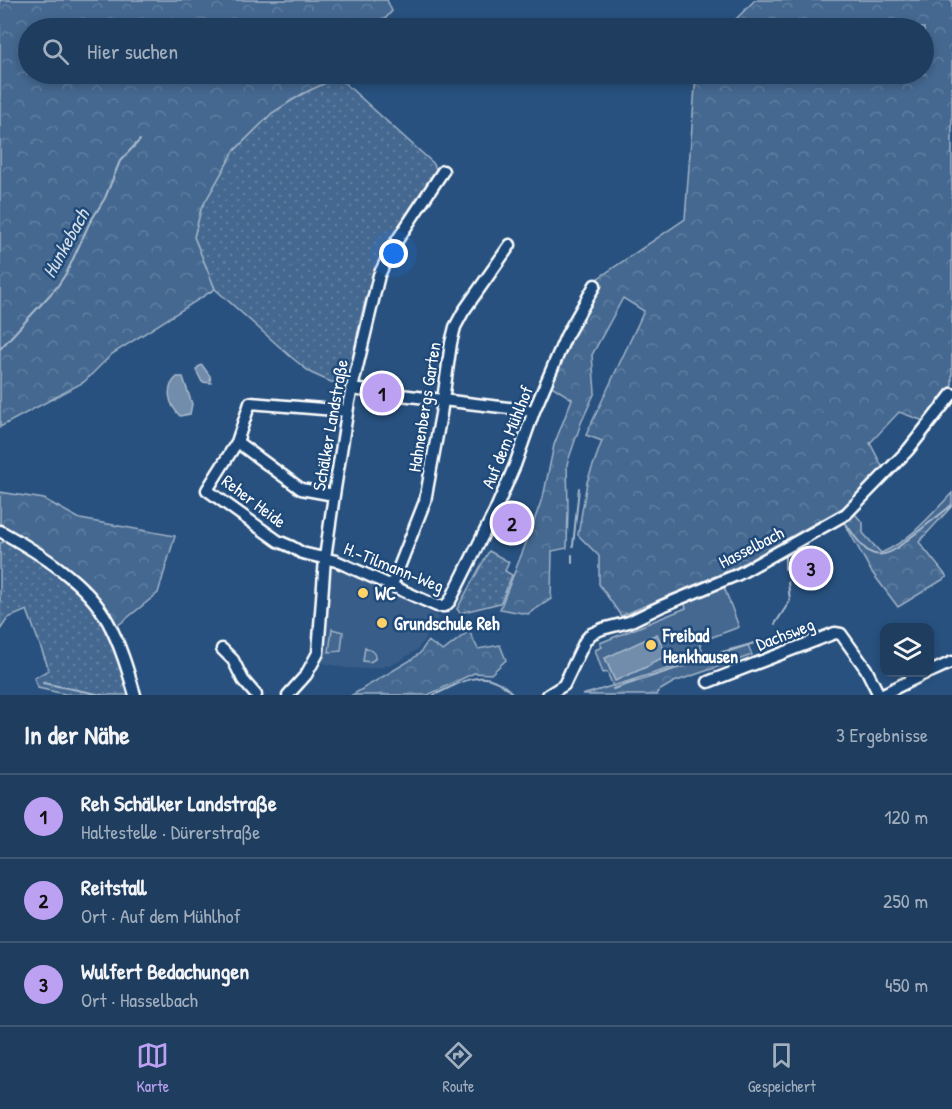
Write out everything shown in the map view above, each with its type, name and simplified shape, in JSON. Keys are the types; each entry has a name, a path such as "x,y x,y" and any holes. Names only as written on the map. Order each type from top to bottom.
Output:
{"street":[{"name":"Schälker Landstraße","path":"288,695 314,665 318,653 325,558 347,411 380,275 394,245 443,171"},
{"name":"Hahnenbergs Garten","path":"392,585 425,501 455,327 510,245"},
{"name":"Auf dem Mühlhof","path":"450,601 503,493 566,336 595,285"},
{"path":"351,389 534,411"},
{"name":"Hasselbach","path":"548,695 564,685 585,641 591,634 629,622 739,574 846,514 908,450 952,394"},
{"name":"Reher Heide","path":"325,558 302,553 278,541 207,490 237,442 250,403 347,411"},
{"path":"237,442 300,489 334,495"},
{"path":"0,531 26,545 76,582 93,601 105,616 112,630 135,695"},
{"name":"H.-Tilmann-Weg","path":"325,558 437,606 445,606 450,601"},
{"name":"Dachsweg","path":"708,682 835,633 841,634 867,669 880,695"},
{"path":"222,649 233,660 243,680 256,695"},
{"path":"934,670 952,662"},
{"path":"880,695 918,677"}],"shaded area":[{"path":"202,365 210,376 211,383 202,382 196,370"},
{"path":"177,377 183,377 192,404 190,414 180,416 171,402 170,386"},
{"name":"Grundschule Reh","path":"334,569 379,587 439,617 418,649 398,662 382,667 346,668 322,663 327,644 330,571"},
{"path":"657,634 667,656 615,681 605,658"}],"green space":[{"path":"0,0 387,0 392,11 386,18 18,18 18,84 323,84 272,113 234,151 201,209 194,237 215,289 112,354 84,382 0,427"},
{"path":"755,0 952,0 952,385 924,421 899,412 870,443 883,468 844,507 737,567 621,616 599,584 599,556 578,535 587,482 602,441 586,435 644,311 623,298 592,355 595,392 581,423 567,464 567,548 552,551 551,599 528,614 500,609 544,493 554,445 572,399 550,385 578,324 600,285 594,281 685,219 695,84 934,84 934,18 737,18"},
{"path":"323,84 346,84 433,163 437,171 391,241 372,280 360,323 348,383 331,382 311,373 215,289 194,237 201,209 234,151 272,113"},
{"path":"0,492 44,499 80,519 175,536 158,593 116,627 89,590 29,540 0,524"},
{"path":"952,493 952,506 919,542 947,577 898,607 871,571 844,522 855,514 863,523 863,533 881,553 911,534"},
{"path":"7,540 50,567 78,591 102,617 117,645 133,695 69,695 38,688 34,678 49,670 27,610 8,618 0,630 0,543"},
{"path":"489,551 509,562 505,571 512,575 502,600 500,603 460,613 457,609"},
{"name":"Freibad Henkhausen","path":"724,587 739,627 699,642 705,657 613,686 607,672 603,673 595,650 602,647 600,643 686,608 684,601"},
{"path":"332,629 343,632 341,651 329,652"},
{"path":"469,631 478,649 500,645 506,660 491,674 474,673 428,695 352,695 411,660 420,653 428,641 443,651"},
{"path":"748,645 752,655 674,682 657,692 657,695 582,695 706,656"},
{"path":"365,647 375,654 375,659 370,662 363,661"}],"waterway":[{"name":"Hunkebach","path":"0,349 57,287 105,198 120,161 140,140"},
{"path":"573,546 579,488"},
{"name":"Hasselbach","path":"844,521 866,549 879,555 897,548 952,505"},
{"name":"Hasselbach","path":"785,569 785,555 790,551"},
{"path":"572,555 572,563"},
{"name":"Hasselbach","path":"775,624 790,601 788,582"},
{"name":"Hasselbach","path":"613,689 754,643"},
{"name":"Hasselbach","path":"434,695 475,678 494,680 514,695"},
{"path":"43,683 102,695"}],"place":[{"name":"Reh Schälker Landstraße","path":"382,393"},
{"name":"Reitstall","path":"512,523"},
{"name":"Wulfert Bedachungen","path":"811,568"},
{"name":"WC","path":"363,593"},
{"name":"Grundschule Reh","path":"382,623"},
{"name":"Freibad Henkhausen","path":"651,645"}]}
